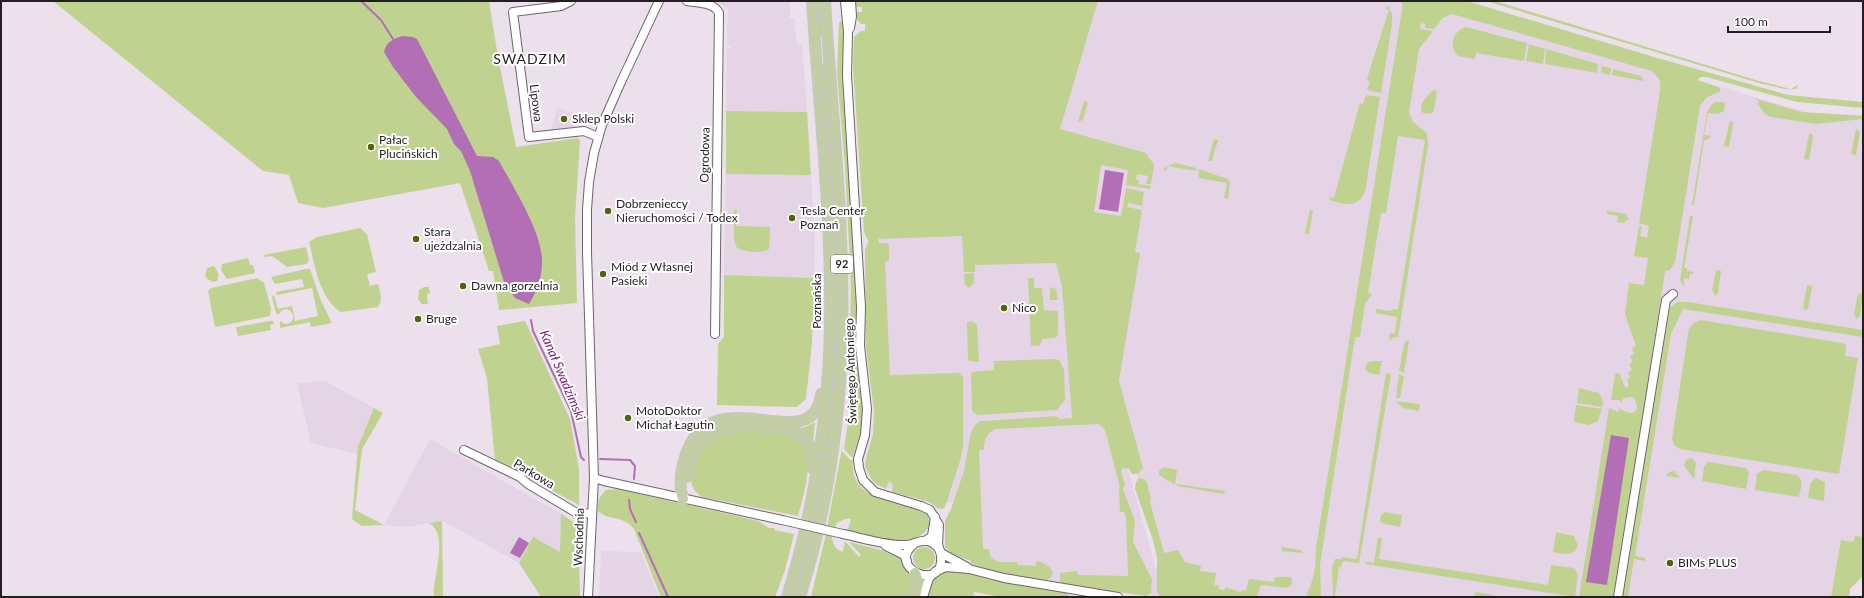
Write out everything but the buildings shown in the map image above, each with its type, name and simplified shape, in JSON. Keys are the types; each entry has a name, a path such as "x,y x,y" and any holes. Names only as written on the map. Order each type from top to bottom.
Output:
{"main road":[{"name":"Poznańska","path":"787,597 813,494 822,440 829,353 830,300 828,240 812,1"},
{"name":"Poznańska","path":"800,597 816,538 826,488 840,388 842,327 839,208 825,1"},
{"path":"683,499 680,481 684,459 691,443 700,431 711,423 731,417 786,422 801,421 809,418 819,404 829,353"},
{"path":"683,499 689,465 705,439 712,433 723,428 745,425 788,430 798,433 805,438 811,449 813,494"},
{"path":"807,597 813,573 816,538"},
{"path":"915,573 918,582 915,597"}],"street":[{"name":"Lipowa","path":"571,1 561,6 513,12 528,137 584,131 598,137"},
{"path":"659,1 612,102 598,137 590,175 587,210 590,375 594,478 884,544 904,546 926,541 932,536 935,517"},
{"name":"Ogrodowa","path":"687,1 715,7 719,13 715,334"},
{"name":"Świętego Antoniego","path":"845,1 848,32 847,75 861,307 860,346 867,409 865,435 858,459 859,468 863,480 875,492 926,507 935,517"},
{"name":"Świętego Antoniego","path":"848,32 852,16 851,1"},
{"path":"1618,597 1666,300 1673,294"},
{"name":"Parkowa","path":"464,450 520,477 528,484 575,512 592,514"},
{"name":"Wschodnia","path":"588,597 594,478"},
{"path":"923,597 930,577 935,572 941,561 938,546 940,527 935,517"},
{"path":"926,541 934,544 940,552 969,569"},
{"path":"907,561 909,551 915,543"},
{"path":"884,544 904,555 909,566 915,573 924,576 946,567 969,569 1004,578 1118,597"}],"shaded area":[{"path":"716,1 790,1 790,18 794,18 797,45 802,45 807,112 726,111 727,49 730,49 730,46 727,46 728,8"},
{"path":"1086,1 1432,1 1809,113 1863,115 1863,575 1850,588 1848,597 1613,597 1643,406 1611,597 1206,597 1160,563 1100,334 1058,164 1058,85"},
{"path":"402,36 417,39 477,156 493,157 499,161 526,211 538,239 542,264 538,285 529,304 515,298 504,282 470,171 461,151 454,144 447,129 416,97 393,67 384,52 390,41"},
{"path":"557,108 577,114 573,127 551,130"},
{"path":"1105,170 1124,173 1118,212 1099,209"},
{"path":"726,174 811,175 815,242 814,278 724,275"},
{"path":"1056,228 1117,430 1157,573 1158,597 1042,580 981,565 957,504 946,502 938,506 879,484 875,428 878,235"},
{"path":"325,381 381,412 358,454 311,443 297,383"},
{"path":"1611,435 1629,438 1607,585 1586,582"},
{"path":"430,439 561,514 560,552 533,538 519,563 443,521 405,527 384,525"},
{"path":"519,537 529,543 520,558 510,553"},
{"path":"601,551 641,552 659,597 599,597"}],"green space":[{"path":"53,1 489,1 498,57 516,147 578,138 580,141 575,218 577,303 499,310 493,271 489,271 460,183 323,208 298,203 289,175 263,171"},
{"path":"817,1 821,1 823,36 819,37"},
{"path":"855,1 1098,1 1060,129 1146,153 1154,165 1151,184 1146,184 1148,176 1137,174 1136,180 1139,180 1138,184 1151,186 1150,189 1126,185 1128,170 1101,165 1094,212 1121,216 1126,188 1144,192 1142,206 1128,203 1127,207 1142,210 1135,252 1140,253 1119,381 1143,468 1138,474 1132,474 1129,469 1123,468 1121,471 1125,485 1123,489 1135,521 1133,541 1152,579 1151,593 1146,596 1062,584 1060,582 1060,573 1077,571 1078,575 1128,576 1126,518 1124,512 1120,512 1120,487 1105,430 1099,424 995,429 989,433 986,438 984,450 979,450 983,549 989,549 991,558 999,562 1017,562 1018,565 1036,566 1036,561 1043,563 1050,567 1053,572 1051,578 1045,581 994,571 971,564 971,561 952,554 945,547 945,521 951,509 964,471 970,436 974,426 980,421 1055,416 1060,419 1072,418 1062,286 1056,263 975,265 975,272 964,272 962,236 878,239 879,243 887,243 889,246 889,261 885,261 890,375 959,373 963,377 963,445 960,461 945,507 943,509 937,508 930,502 892,492 893,484 889,481 886,489 876,484 871,479 865,466 873,434 874,411 866,348 865,250 868,241 864,232 853,65 854,37 861,31 865,31 865,24 861,24 857,19 856,12 862,12 862,7 856,7"},
{"path":"1400,1 1467,1 1788,95 1863,102 1863,108 1797,102 1706,77 1701,77 1697,80 1720,88 1720,92 1707,97 1700,106 1675,262 1670,270 1665,271 1615,597 1579,597 1609,408 1618,412 1619,408 1629,413 1633,412 1637,408 1637,404 1632,397 1624,398 1620,403 1620,400 1611,400 1616,373 1620,374 1625,388 1629,386 1627,380 1630,378 1628,372 1632,370 1629,364 1633,362 1630,356 1634,354 1632,348 1636,346 1625,314 1629,283 1644,285 1648,258 1634,256 1639,226 1642,226 1640,236 1647,238 1649,226 1639,223 1660,91 1660,80 1652,71 1452,14 1443,18 1434,29 1425,28 1425,24 1421,23 1420,29 1433,31 1419,49 1409,112 1413,122 1427,133 1428,145 1398,337 1394,337 1389,341 1390,333 1395,333 1397,317 1376,313 1376,309 1391,311 1392,309 1398,310 1425,140 1398,136 1386,213 1381,213 1368,293 1372,294 1365,304 1360,337 1355,337 1320,565 1321,597 1306,597 1313,579 1315,568 1316,548 1402,10 1402,4"},
{"path":"1486,1 1495,1 1759,81 1791,89 1759,83"},
{"path":"1388,6 1392,14 1392,24 1381,93 1367,90 1370,82 1367,80 1389,10 1385,8"},
{"path":"843,19 844,71 857,310 857,359 863,412 862,428 853,456 851,457 844,449 849,415 853,415 854,409 850,409 851,398 849,383 851,286 845,167 837,72 839,23"},
{"path":"1466,27 1527,43 1524,61 1476,53 1475,59 1458,56 1453,47 1453,39 1458,32"},
{"path":"1529,44 1545,49 1543,64 1526,61"},
{"path":"1546,49 1598,64 1597,73 1545,64"},
{"path":"821,64 825,64 837,249 839,323 837,390 830,450 812,539 796,597 791,597 828,424"},
{"path":"1602,66 1611,68 1610,75 1601,73"},
{"path":"1613,69 1641,76 1644,81 1612,75"},
{"path":"1798,85 1796,89 1791,89"},
{"path":"1435,90 1437,92 1434,110 1431,114 1423,113 1421,107 1423,101 1432,91"},
{"path":"1366,95 1380,97 1365,192 1359,201 1355,203 1340,203 1330,200 1329,197 1334,198 1359,106 1360,103 1363,104"},
{"path":"1754,98 1801,112 1863,116 1863,119 1816,124 1771,117 1765,114 1758,104 1759,101"},
{"path":"1084,101 1088,102 1083,120 1078,122"},
{"path":"1716,102 1725,103 1724,111 1718,114 1708,113 1704,135 1711,136 1707,140 1704,140 1694,205 1692,205 1707,112 1712,104"},
{"path":"726,111 807,112 811,175 726,174"},
{"path":"1730,121 1732,121 1733,124 1729,147 1724,146"},
{"path":"1856,129 1860,132 1856,155 1851,154"},
{"path":"1809,134 1812,134 1813,137 1809,160 1804,159"},
{"path":"1214,139 1218,140 1212,161 1208,161"},
{"path":"1175,163 1196,168 1196,171 1168,166"},
{"path":"1198,169 1228,179 1230,183 1228,199 1224,198 1227,183 1199,178"},
{"path":"1310,209 1313,211 1309,234 1305,233"},
{"path":"734,210 737,210 736,226 770,227 769,249 762,252 753,252 744,251 737,248 734,240"},
{"path":"1607,211 1626,214 1629,220 1626,220 1625,223 1617,222 1618,216 1607,214"},
{"path":"1690,216 1693,216 1684,268 1687,268 1687,271 1693,272 1693,274 1690,274 1689,279 1684,278 1684,288 1680,280"},
{"path":"360,228 367,234 376,272 367,274 370,286 378,284 381,296 380,304 378,307 341,312 328,299 323,290 316,271 309,242 317,237"},
{"path":"306,247 309,260 307,264 287,267 272,256 265,257 264,255"},
{"path":"248,258 250,265 253,265 255,273 227,279 221,270 222,264"},
{"path":"214,266 219,275 217,281 213,282 205,276 207,268"},
{"path":"310,269 321,301 332,323 311,327 310,322 280,328 280,321 285,324 289,323 292,321 293,314 285,309 278,315 276,313 272,297 274,295 278,309 292,306 295,321 318,316 312,288 277,295 276,292 304,287 302,279 275,284 271,277"},
{"path":"1716,270 1721,271 1718,293 1715,296 1712,290"},
{"path":"974,273 974,283 969,288 965,285 964,274"},
{"path":"724,275 814,278 812,342 806,399 797,407 717,405 718,344 724,337"},
{"path":"257,278 264,283 271,308 270,316 215,327 208,291 211,288"},
{"path":"1028,278 1034,278 1034,288 1042,288 1044,310 1058,311 1058,335 1055,338 1043,339 1039,346 1031,346"},
{"path":"1807,285 1812,286 1808,309 1805,310 1803,308"},
{"path":"424,287 429,287 430,293 427,294 428,304 422,304 418,299 419,290"},
{"path":"1050,287 1056,289 1058,300 1050,300"},
{"path":"1858,293 1863,294 1860,316 1857,319 1854,315"},
{"path":"1677,302 1688,302 1863,330 1863,337 1683,309 1671,334 1635,556 1645,558 1645,561 1634,559 1628,597 1622,597 1667,319 1670,308"},
{"path":"1701,320 1842,343 1846,345 1845,356 1858,358 1839,474 1680,449 1675,446 1672,439 1689,328 1695,322"},
{"path":"273,321 274,324 270,325 271,330 238,336 236,327"},
{"path":"525,321 570,419 579,469 579,505 495,460 487,378 478,349 500,344 497,326"},
{"path":"972,321 977,325 979,362 969,361 968,359 967,322"},
{"path":"1406,340 1409,341 1404,373 1399,371"},
{"path":"1059,360 1064,370 1065,400 1057,410 978,415 972,410 971,372 994,370 994,361"},
{"path":"1382,361 1379,375 1369,373 1365,369 1368,362"},
{"path":"1386,373 1391,374 1359,563 1343,561 1341,567 1339,567 1335,597 1333,597 1332,568 1335,559 1342,559 1342,557 1357,559"},
{"path":"1399,374 1404,377 1400,398 1396,398"},
{"path":"1579,388 1599,393 1603,401 1602,407 1577,403"},
{"path":"1396,401 1420,404 1419,411 1403,408"},
{"path":"1576,405 1602,409 1598,421 1589,425 1574,422"},
{"path":"374,408 383,413 362,449 355,510 384,525 362,526 352,519 358,447"},
{"path":"815,422 813,442 798,428 805,427"},
{"path":"747,430 785,434 796,438 803,444 807,452 808,474 798,516 702,497 694,489 691,479 692,472 697,458 706,445 720,435"},
{"path":"843,443 842,451 850,460 853,460 854,474 859,485 879,498 927,513 930,524 929,529 918,537 898,540 897,542 846,531 851,519 844,519 835,526 832,538 834,544 837,549 843,552 845,541 859,557 861,555 849,542 881,550 897,557 898,555 913,576 915,582 912,597 811,597 825,538"},
{"path":"1691,458 1696,463 1694,479 1684,466 1686,460"},
{"path":"1708,462 1746,468 1749,473 1746,489 1702,481 1704,467"},
{"path":"1163,467 1177,470 1175,485 1159,475 1159,471"},
{"path":"1763,470 1797,475 1801,480 1799,497 1755,490 1757,474"},
{"path":"1674,471 1680,478 1666,476 1669,472"},
{"path":"1139,478 1144,479 1147,483 1151,498 1150,502 1164,553 1178,550 1185,562 1201,566 1200,571 1216,573 1214,585 1219,586 1219,589 1225,590 1225,587 1241,592 1242,590 1246,591 1249,579 1274,582 1275,577 1291,577 1292,584 1287,588 1263,585 1260,587 1257,597 1160,597 1157,592 1157,557 1152,537 1135,489 1136,482"},
{"path":"1816,478 1825,482 1824,501 1808,498 1811,482"},
{"path":"1177,484 1225,491 1224,494 1177,486"},
{"path":"618,489 758,521 769,528 775,528 774,530 794,534 785,570 775,597 661,597 634,529 624,521 606,516 598,511 598,504 601,495 606,490"},
{"path":"1385,512 1402,515 1400,527 1381,523 1381,515"},
{"path":"561,514 578,525 580,597 541,597 519,563 533,537 560,552"},
{"path":"442,521 443,597 434,597 439,546 435,529 429,523"},
{"path":"1556,532 1574,536 1578,546 1573,552 1567,554 1553,552"},
{"path":"1855,536 1863,537 1863,576 1850,589 1849,597 1831,597 1841,540 1853,542"},
{"path":"1378,538 1382,538 1379,559 1548,585 1551,565 1574,568 1578,574 1575,597 1365,564 1366,562 1374,563"},
{"path":"924,547 932,550 935,558 932,566 924,569 916,566 913,558 916,550"},
{"path":"1281,547 1301,550 1303,553 1282,551"},
{"path":"955,570 991,580 1066,592 1070,597 1001,597 974,592 973,597 925,597 932,581 938,574"},
{"path":"1475,592 1493,595 1493,597 1474,597"}],"waterway":[{"name":"Kanał Swadzimski","path":"361,1 381,20 393,39"},
{"name":"Kanał Swadzimski","path":"531,320 533,331 571,411 581,457 584,460"},
{"name":"Kanał Swadzimski","path":"600,459 630,460 635,466 634,479"},
{"name":"Kanał Swadzimski","path":"629,500 630,509 636,522"},
{"name":"Kanał Swadzimski","path":"639,533 668,597"}],"place":[{"name":"Sklep Polski","path":"564,119"},
{"name":"Pałac Plucińskich","path":"371,147"},
{"name":"Dobrzenieccy Nieruchomości / Todex","path":"608,211"},
{"name":"Tesla Center Poznań","path":"792,218"},
{"name":"Stara ujeżdzalnia","path":"416,239"},
{"name":"Miód z Własnej Pasieki","path":"603,274"},
{"name":"Dawna gorzelnia","path":"463,286"},
{"name":"Nico","path":"1004,308"},
{"name":"Bruge","path":"418,319"},
{"name":"MotoDoktor Michał Łagutin","path":"628,418"},
{"name":"BIMs PLUS","path":"1670,563"}],"district":[{"name":"SWADZIM","path":"530,59"}]}
